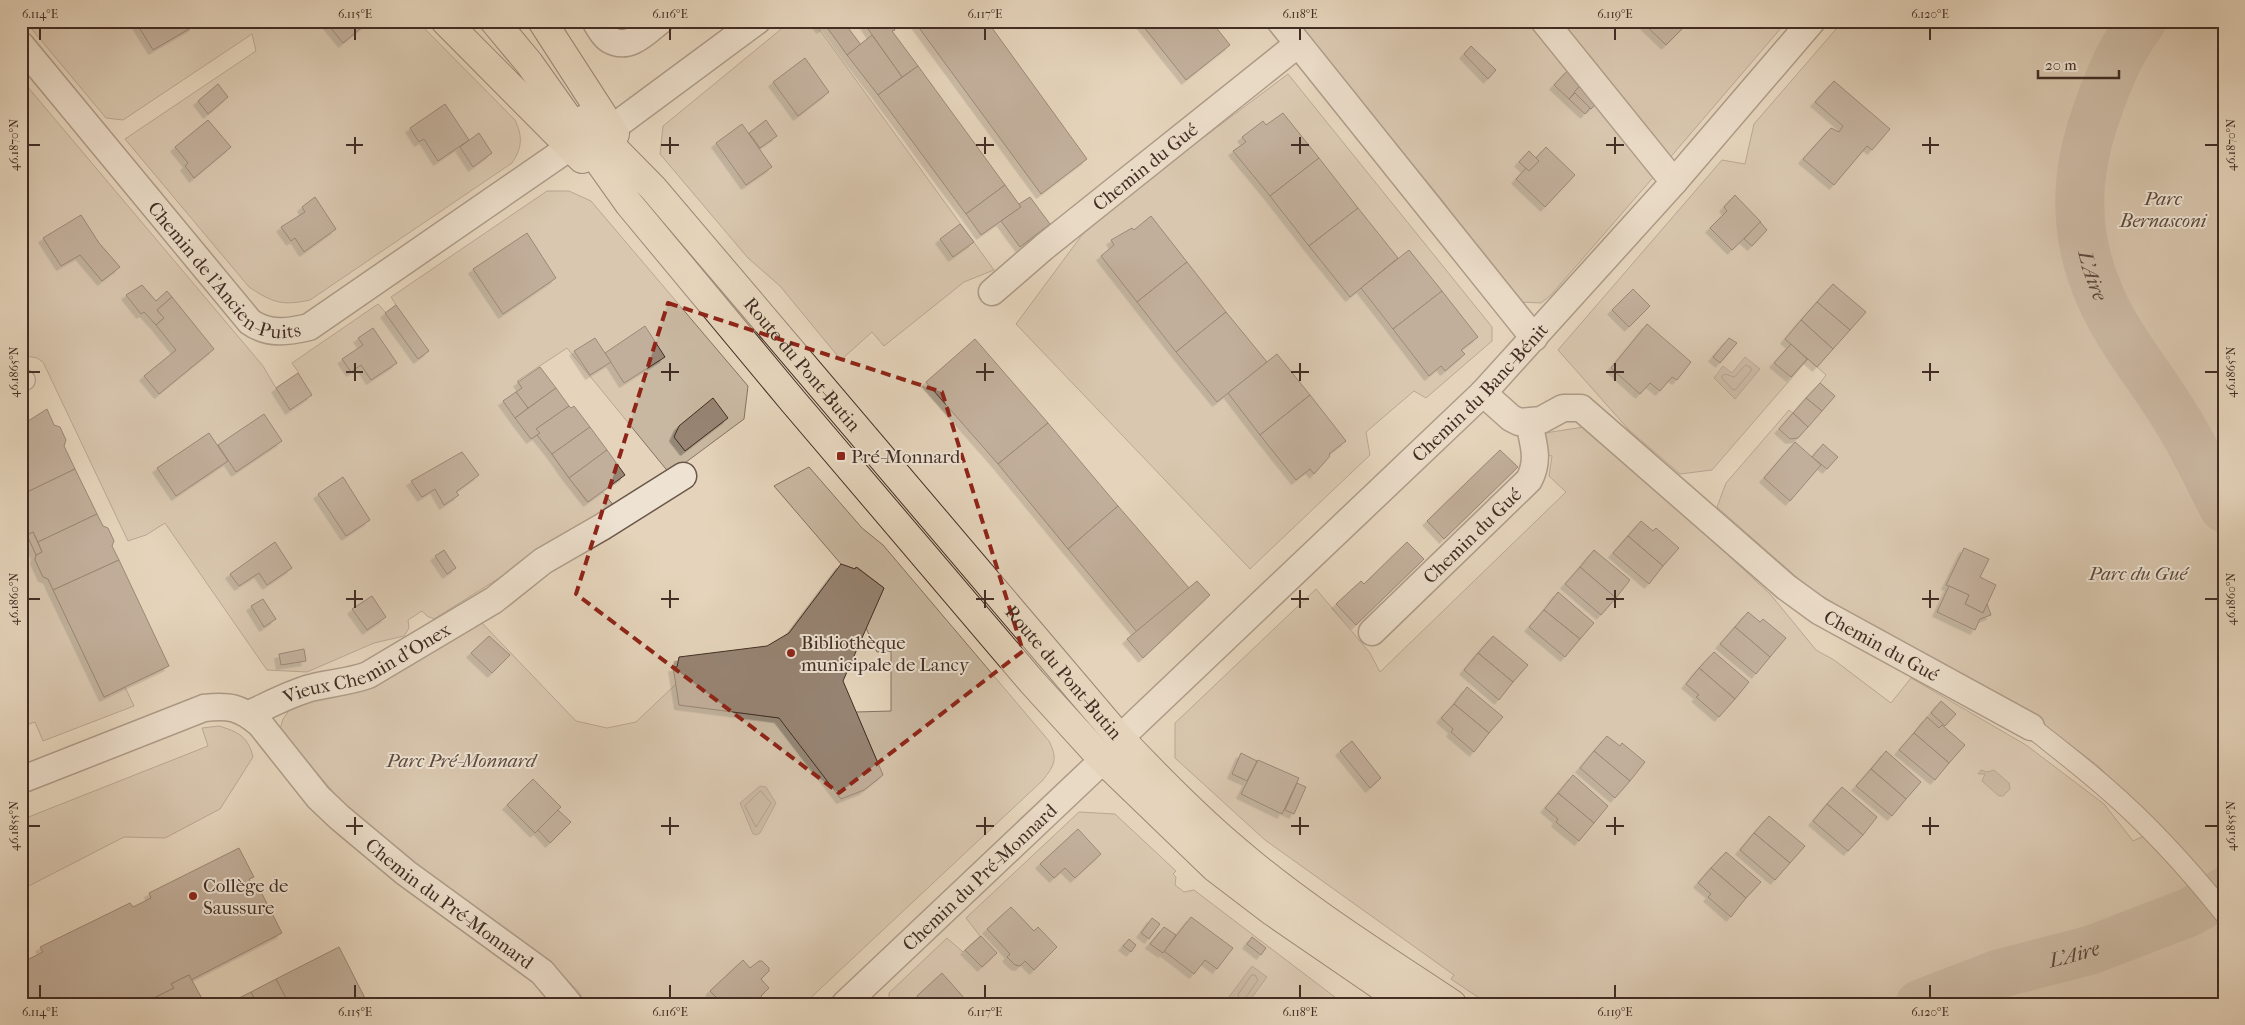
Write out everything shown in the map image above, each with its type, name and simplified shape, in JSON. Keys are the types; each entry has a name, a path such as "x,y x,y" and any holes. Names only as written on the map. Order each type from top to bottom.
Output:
{"main road":[{"path":"445,21 629,204"},
{"name":"Route du Pont-Butin","path":"494,21 529,63 629,204 792,400 1032,682 1103,760 1214,867 1273,912 1452,1004"},
{"path":"542,21 611,128 654,188"},
{"name":"Route du Pont-Butin","path":"529,63 654,188 1120,738 1167,788 1232,847 1289,892 1360,957 1407,1004"}],"street":[{"path":"595,21 609,40 622,44 636,40 660,21"},
{"path":"1280,21 1534,338"},
{"path":"1544,21 1674,182"},
{"name":"Chemin du Banc-Bénit","path":"1120,738 1409,465 1482,392 1534,338 1674,182 1812,21"},
{"path":"611,128 754,22"},
{"name":"Chemin du Gué","path":"992,292 1044,247 1298,44"},
{"name":"Chemin de l'Ancien-Puits","path":"21,45 250,322 260,329 273,332 292,331 309,327 570,147"},
{"path":"1482,392 1511,418 1519,422 1529,422"},
{"name":"Chemin du Gué","path":"1372,632 1528,480 1534,469 1536,457 1529,422 1540,420 1563,408 1582,408 1786,587 1819,611 2032,727 2106,788 2151,829 2199,881 2224,913"},
{"name":"Vieux Chemin d'Onex","path":"249,714 311,688 349,682 368,675 494,600 542,561 602,527 683,476"},
{"path":"21,780 204,708 234,707 249,714"},
{"name":"Chemin du Pré-Monnard","path":"249,714 260,724 314,791 339,817 406,873 542,972 569,1004"},
{"name":"Chemin du Pré-Monnard","path":"856,1000 1103,760"}],"highlighted area":[{"path":"668,303 942,392 1023,651 839,793 576,594"}],"green space":[{"path":"25,21 417,21 515,120 520,137 518,152 512,163 310,300 292,303 278,302 265,297 249,287 125,139 256,51 252,34 123,120 106,118"},
{"path":"791,21 813,21 994,270 964,282 884,346 872,332 841,360 780,286 748,258 660,154 663,126"},
{"path":"1295,21 1536,21 1657,173 1551,295 1541,303 1520,302 1512,295 1442,200"},
{"path":"1557,21 1787,21 1668,160"},
{"path":"1843,21 2224,21 2224,1004 1488,1004 1451,979 1454,975 1265,840 1175,758 1175,723 1316,589 1370,653 1380,672 1566,492 1549,476 1552,456 1539,454 1545,433 1590,426 1771,595 1816,650 1834,660 1891,703 1911,678 2026,745 2104,804 2133,841 2146,835 2154,821 2097,765 2035,718 1890,637 1809,588 1717,507 1726,483 1789,410 1808,426 1835,396 1820,383 1826,375 1808,359 1712,470 1680,474 1629,430 1558,350 1722,160 1745,164 1754,124"},
{"path":"1288,74 1492,327 1492,341 1426,398 1414,391 1366,432 1370,455 1250,569 1016,324 1082,235 1131,192"},
{"path":"21,79 263,366 276,388 299,373 292,363 378,304 386,313 396,305 391,297 547,191 569,191 591,201 748,386 744,419 670,474 567,348 517,381 522,388 503,401 531,439 537,435 587,502 602,491 614,506 434,619 422,611 408,620 409,628 404,636 374,643 307,672 267,670 165,523 146,535 128,541 43,362 37,358 21,355"},
{"name":"Parc Pré-Monnard","path":"809,467 862,528 883,545 1049,741 1054,753 1054,762 1042,781 804,1004 586,1004 578,991 552,964 410,860 340,800 280,729 283,719 290,709 482,623 576,721 607,728 636,722 676,684 679,705 779,718 864,790 883,775 856,712 891,711 891,651 877,652 866,628 884,588 857,567 855,569 841,564 774,486"},
{"path":"21,532 27,535 43,577 48,579 104,697 125,687 134,706 43,741 35,722 21,727"},
{"path":"219,726 232,730 241,736 248,744 253,757 220,809 165,838 124,837 21,890 21,820 208,746 202,728"},
{"path":"1079,812 1115,814 1176,871 1173,874 1176,877 1175,885 1184,892 1194,890 1344,1004 889,1004 889,993 947,938 963,952 980,936 966,918"}],"water":[{"path":"1745,357 1760,369 1735,399 1714,378 1723,366 1732,373"},
{"path":"1981,770 1987,772 1994,770 2009,783 2010,789 2003,796 1999,796 1982,781 1985,774 1978,774"},
{"path":"760,786 766,787 776,803 760,833 756,835 753,834 740,803"},
{"path":"1252,966 1267,977 1247,1004 1238,1004 1229,997"}],"building":[{"path":"141,21 192,21 194,26 153,50 137,24"},
{"path":"325,21 370,21 343,43"},
{"path":"815,21 843,21 861,45 847,55 826,26 821,29"},
{"path":"863,21 878,21 868,29"},
{"path":"878,21 889,21 895,30 892,31 918,66 902,77 868,29"},
{"path":"914,21 987,21 1087,159 1041,194"},
{"path":"1139,21 1211,21 1230,45 1186,80"},
{"path":"1641,21 1690,21 1666,45"},
{"path":"872,35 902,77 878,95 847,55"},
{"path":"1471,46 1496,70 1488,79 1464,54"},
{"path":"805,58 829,92 798,116 773,82"},
{"path":"918,66 1005,185 966,214 878,95"},
{"path":"1569,69 1583,83 1569,99 1554,85"},
{"path":"1834,81 1890,129 1872,150 1867,146 1834,185 1803,159 1831,128 1839,132 1843,126 1815,102"},
{"path":"1583,83 1600,99 1591,109 1574,92"},
{"path":"218,84 228,97 208,114 198,101"},
{"path":"1575,93 1590,108 1585,114 1569,99"},
{"path":"445,104 469,140 438,161 424,139 419,142 410,128"},
{"path":"1283,113 1319,158 1270,196 1233,151 1246,142 1242,137 1263,121 1266,125"},
{"path":"208,120 231,147 194,178 185,166 188,163 175,147"},
{"path":"766,120 777,136 760,148 749,133"},
{"path":"742,124 772,167 746,185 716,143"},
{"path":"479,133 492,153 473,167 460,147"},
{"path":"1546,147 1575,175 1545,207 1516,179 1526,168 1529,171 1539,161 1536,158"},
{"path":"1529,151 1539,161 1529,171 1519,162"},
{"path":"1319,158 1358,208 1309,246 1270,196"},
{"path":"1005,185 1021,207 981,235 966,214"},
{"path":"1735,195 1761,222 1732,250 1710,228 1727,211 1724,207"},
{"path":"315,197 336,229 304,252 295,238 291,241 281,227 305,212 302,207"},
{"path":"1030,197 1050,224 1020,247 1001,221 1021,207 1019,204"},
{"path":"1358,208 1398,258 1350,297 1309,246"},
{"path":"81,215 99,243 120,267 102,281 80,255 61,266 43,238"},
{"path":"1151,216 1187,262 1137,302 1101,256 1114,245 1111,240 1132,228 1134,230"},
{"path":"1760,222 1767,230 1752,246 1744,239"},
{"path":"960,224 974,242 953,257 940,239"},
{"path":"527,233 556,278 503,314 473,269"},
{"path":"1409,250 1442,291 1393,329 1361,288"},
{"path":"1187,262 1226,312 1176,352 1137,302"},
{"path":"1833,284 1866,312 1850,330 1817,302"},
{"path":"142,285 156,301 167,291 172,297 157,310 164,318 156,325 144,312 141,314 126,295"},
{"path":"1633,289 1650,306 1629,327 1612,310"},
{"path":"1442,291 1478,337 1461,350 1465,354 1445,371 1441,366 1429,376 1393,329"},
{"path":"172,297 214,349 159,394 144,376 176,350 156,325 164,318 157,310"},
{"path":"1817,302 1850,330 1833,349 1801,320"},
{"path":"396,305 429,351 418,359 385,313"},
{"path":"1226,312 1267,362 1217,402 1176,352"},
{"path":"1801,320 1833,349 1817,367 1785,339"},
{"path":"1647,324 1691,362 1677,380 1672,377 1660,391 1650,383 1640,394 1611,368"},
{"path":"645,326 665,357 624,383 605,353"},
{"path":"373,328 397,363 371,380 361,365 351,372 342,359 363,345 358,338"},
{"path":"595,338 611,362 590,375 574,351"},
{"path":"1729,338 1737,343 1720,363 1713,357"},
{"path":"975,339 1048,423 998,464 926,382"},
{"path":"1791,344 1807,359 1791,377 1774,363"},
{"path":"1277,354 1310,395 1260,435 1228,393"},
{"path":"540,367 556,388 528,408 516,392 522,388 518,382"},
{"path":"298,373 312,395 290,410 276,388"},
{"path":"1820,383 1835,396 1822,411 1806,398"},
{"path":"556,388 569,406 536,429 540,433 531,439 515,418"},
{"path":"516,392 528,408 515,418 503,401"},
{"path":"1310,395 1346,441 1329,454 1330,456 1314,474 1310,469 1296,480 1260,435"},
{"path":"713,398 728,418 685,451 674,437 679,426"},
{"path":"1806,398 1822,411 1808,427 1793,413"},
{"path":"569,406 571,408 574,406 590,427 552,454 537,435 540,433 536,429"},
{"path":"47,409 54,425 60,427 66,440 64,446 75,469 21,495 21,415 28,421"},
{"path":"1793,413 1808,427 1798,438 1790,439 1779,429"},
{"path":"264,414 282,441 236,472 218,445"},
{"path":"1048,423 1118,506 1068,549 998,464"},
{"path":"590,427 607,450 569,478 552,454"},
{"path":"209,433 228,461 176,496 157,468"},
{"path":"1795,442 1821,465 1790,501 1764,478"},
{"path":"1823,444 1838,457 1827,469 1812,457"},
{"path":"607,450 625,475 588,502 569,478"},
{"path":"1500,450 1518,467 1444,539 1427,521"},
{"path":"462,452 479,475 456,492 459,495 444,505 435,489 422,497 411,481"},
{"path":"75,469 97,514 38,542 33,532 27,535 22,533 21,495"},
{"path":"343,477 370,520 346,536 318,494"},
{"path":"1118,506 1189,588 1137,632 1068,549"},
{"path":"97,514 103,526 108,528 114,541 112,546 119,560 53,590 48,579 43,577 35,560 36,555 42,552 38,542"},
{"path":"1641,521 1653,531 1656,528 1679,548 1663,566 1628,536"},
{"path":"33,532 42,552 36,555 27,535"},
{"path":"1628,536 1663,566 1649,584 1613,553"},
{"path":"275,542 292,568 267,585 259,573 239,586 230,574"},
{"path":"1407,542 1424,559 1356,625 1336,604 1361,581 1364,584"},
{"path":"1964,548 1989,559 1980,577 1996,585 1983,613 1965,604 1969,595 1946,585"},
{"path":"444,550 456,568 447,574 435,556"},
{"path":"1594,550 1630,580 1616,598 1580,567"},
{"path":"119,560 169,666 104,697 53,590"},
{"path":"841,564 855,569 856,567 884,588 843,681 883,775 864,790 841,799 779,718 679,705 673,667 677,667 679,657 767,646 789,633"},
{"path":"1580,567 1616,598 1601,615 1565,584"},
{"path":"1197,581 1210,595 1143,658 1127,639"},
{"path":"1949,586 1969,595 1965,604 1983,613 1987,604 1991,615 1980,619 1975,630 1937,612"},
{"path":"1558,592 1594,623 1580,639 1544,610"},
{"path":"372,596 386,617 367,630 352,609"},
{"path":"263,599 276,619 264,627 251,606"},
{"path":"1544,610 1580,639 1565,657 1529,627"},
{"path":"1748,612 1760,622 1763,619 1786,638 1770,657 1735,627"},
{"path":"1735,627 1770,657 1756,674 1720,644"},
{"path":"489,636 510,655 492,673 471,653"},
{"path":"1493,636 1528,665 1513,682 1478,653"},
{"path":"304,649 306,661 281,665 279,654"},
{"path":"1714,652 1749,682 1735,699 1699,668"},
{"path":"1478,653 1513,682 1499,700 1464,670"},
{"path":"1699,668 1735,699 1719,717 1696,697 1699,695 1686,684"},
{"path":"1467,687 1503,717 1489,733 1454,704"},
{"path":"1941,701 1956,714 1945,726 1931,713"},
{"path":"1454,704 1489,733 1474,752 1451,732 1453,729 1441,718"},
{"path":"1927,717 1939,728 1942,725 1965,745 1949,763 1914,733"},
{"path":"1914,733 1949,763 1935,780 1899,750"},
{"path":"1607,736 1620,746 1622,743 1645,762 1630,781 1594,751"},
{"path":"1352,741 1381,778 1370,788 1340,751"},
{"path":"1594,751 1630,781 1615,798 1580,768"},
{"path":"1886,751 1921,782 1906,799 1871,769"},
{"path":"1241,753 1257,761 1247,781 1232,774"},
{"path":"1258,760 1299,778 1282,814 1241,794"},
{"path":"1871,769 1906,799 1892,816 1856,786"},
{"path":"1573,775 1608,806 1594,823 1558,793"},
{"path":"533,779 561,807 535,833 507,805"},
{"path":"1297,783 1306,787 1294,814 1285,810"},
{"path":"1842,787 1877,817 1863,835 1827,804"},
{"path":"1558,793 1594,823 1579,841 1556,822 1558,819 1545,808"},
{"path":"1827,804 1863,835 1848,851 1813,821"},
{"path":"558,810 571,822 550,843 538,830"},
{"path":"1769,816 1805,846 1790,863 1754,833"},
{"path":"1078,829 1101,854 1075,878 1065,868 1054,878 1040,864"},
{"path":"1754,833 1790,863 1775,880 1740,850"},
{"path":"239,848 254,877 249,879 253,888 258,886 282,933 191,980 189,975 171,984 174,988 142,1004 21,1004 21,957 25,961 43,952 40,947 130,903 133,907 151,898 149,893"},
{"path":"1726,852 1761,882 1746,898 1711,868"},
{"path":"1711,868 1746,898 1731,917 1708,897 1711,894 1698,883"},
{"path":"1011,907 1034,931 1038,927 1057,947 1034,970 1025,961 1020,966 1015,965 1007,957 1010,954 987,929"},
{"path":"1191,917 1233,948 1217,969 1205,960 1194,974 1164,951"},
{"path":"1152,918 1160,924 1149,939 1141,933"},
{"path":"1164,927 1176,935 1163,953 1150,944"},
{"path":"981,936 997,953 982,967 965,950"},
{"path":"1252,937 1266,948 1261,955 1247,944"},
{"path":"1129,939 1136,945 1131,952 1123,946"},
{"path":"339,947 368,1004 288,1004 276,979"},
{"path":"743,960 750,968 759,961 762,961 769,968 769,971 761,979 769,988 761,996 764,1004 723,1004 710,991"},
{"path":"942,973 965,999 959,1004 923,1004 917,996"},
{"path":"189,975 205,1004 142,1004 174,988 171,984"},
{"path":"276,979 286,998 275,1004 257,1004 251,992"},
{"path":"251,992 257,1004 227,1004"}],"waterway":[{"name":"L'Aire","path":"2142,21 2128,42 2110,77 2089,135 2081,182 2081,227 2091,273 2107,312 2183,429 2224,508"},
{"name":"L'Aire","path":"1920,1004 1998,974 2091,950 2190,912 2224,892"}],"place":[{"name":"Pré-Monnard","path":"841,456"},
{"name":"Bibliothèque municipale de Lancy","path":"791,653"},
{"name":"Collège de Saussure","path":"193,896"}],"park label":[{"name":"Parc Bernasconi","path":"2163,209"},
{"name":"Parc du Gué","path":"2138,573"}]}
